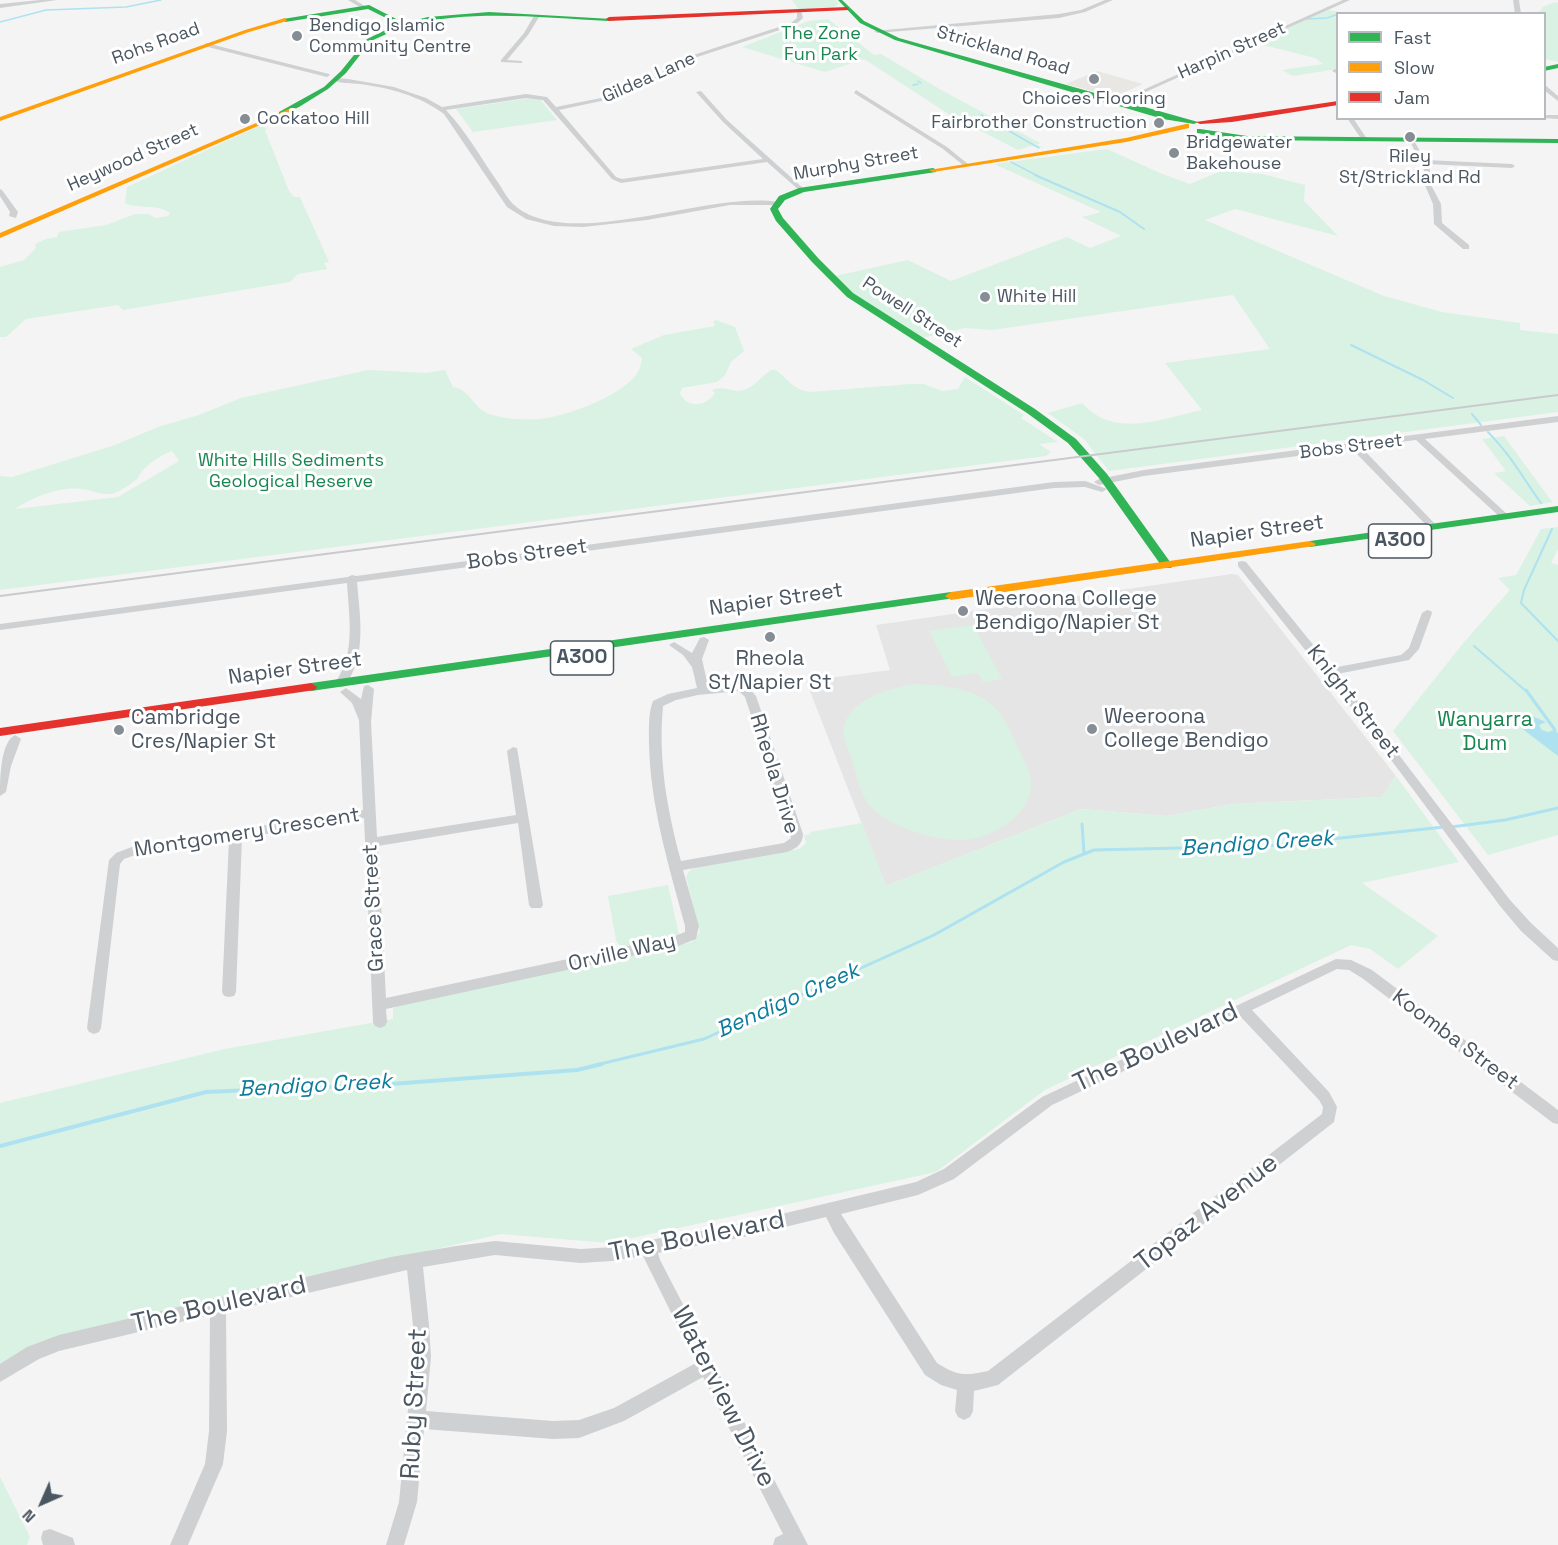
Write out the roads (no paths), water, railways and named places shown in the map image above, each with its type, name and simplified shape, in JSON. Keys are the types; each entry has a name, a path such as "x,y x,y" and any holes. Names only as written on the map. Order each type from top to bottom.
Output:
{"main road":[{"name":"Strickland Road","path":"843,5 858,20 880,32 1237,137 1558,141"},
{"path":"406,26 454,17 621,19 799,12 843,5"},
{"name":"Rohs Road","path":"0,119 276,22 369,8 406,26"},
{"name":"Heywood Street","path":"0,236 281,113 335,80 371,38 406,26"},
{"name":"Murphy Street","path":"776,203 785,196 802,190 1116,142 1232,120 1335,105"},
{"name":"Powell Street","path":"776,203 774,208 779,219 827,273 850,294 1055,428 1076,445 1166,570"},
{"name":"Napier Street","path":"370,684 674,645 1166,570 1242,564 1377,540 1433,527 1503,516 1558,511"},
{"name":"Napier Street","path":"0,734 267,694 344,688 690,634 1377,540 1558,519"},
{"path":"690,634 695,638 764,632"},
{"path":"267,694 370,684"},
{"name":"Napier Street","path":"0,741 302,698 344,688"},
{"path":"212,702 216,706 302,698"},
{"path":"0,734 15,739"}],"street":[{"path":"0,6 54,0"},
{"path":"351,0 369,8"},
{"path":"880,32 1059,16 1083,11 1110,0"},
{"name":"Harpin Street","path":"1117,103 1347,0"},
{"name":"Gildea Lane","path":"555,109 613,97 659,77 680,61 793,24 800,18 799,12"},
{"path":"520,62 503,61 526,34 536,17"},
{"path":"206,45 335,80 424,99 442,108 532,96 545,98 614,178 621,181 769,160"},
{"path":"1546,87 1558,99"},
{"path":"699,92 725,121 802,190"},
{"path":"856,92 945,148 965,164"},
{"name":"Murphy Street","path":"442,108 515,210 529,218 560,225 593,224 726,203 776,203"},
{"path":"1351,120 1364,139"},
{"path":"1411,140 1427,170 1427,183 1437,204 1438,224 1466,247"},
{"path":"1422,162 1512,166"},
{"path":"0,191 14,212 12,216"},
{"name":"Bobs Street","path":"0,627 352,578 1054,485 1085,484 1144,473 1558,419"},
{"path":"1419,438 1503,516"},
{"path":"1355,446 1433,527"},
{"name":"Knight Street","path":"1242,564 1330,672 1514,914 1558,956"},
{"path":"344,688 354,655 352,578"},
{"path":"1330,672 1405,658 1414,649 1427,613"},
{"path":"704,640 696,655 696,666 704,692"},
{"path":"674,645 687,653 696,666"},
{"path":"354,655 360,670 370,684"},
{"name":"Grace Street","path":"370,684 365,722 380,1022"},
{"name":"Grace Street","path":"344,688 357,701 365,722"},
{"name":"Rheola Drive","path":"677,866 787,847 798,837 748,693 738,688 704,692"},
{"name":"Orville Way","path":"379,1005 684,939 691,934 692,926 658,787 657,708 659,702 664,699 704,692"},
{"path":"0,792 5,766 15,739"},
{"path":"0,749 4,755 5,766"},
{"path":"513,751 536,904"},
{"name":"Montgomery Crescent","path":"94,1028 116,859 132,851 369,813"},
{"path":"371,843 523,818"},
{"path":"228,992 236,834"},
{"name":"The Boulevard","path":"0,1374 33,1353 59,1342 414,1261 471,1250 495,1248 597,1256 649,1248 831,1210 918,1188 940,1179 1047,1101 1329,966 1352,965"},
{"name":"Koomba Street","path":"1352,965 1558,1118"},
{"name":"Topaz Avenue","path":"966,1384 984,1382 999,1374 1329,1117 1330,1107 1324,1096 1241,1008"},
{"path":"831,1210 924,1362 939,1375 966,1384 964,1411"},
{"name":"Waterview Drive","path":"649,1248 652,1261 792,1542"},
{"name":"Ruby Street","path":"395,1545 408,1502 422,1341 414,1261"},
{"path":"179,1545 214,1464 218,1431 218,1305"},
{"path":"416,1420 553,1430 579,1429 609,1419 706,1366"}],"water":[{"path":"1525,713 1546,722 1539,725 1542,730 1548,732 1554,730 1558,733 1558,756 1512,721"}],"waterway":[{"path":"0,22 46,10 126,7 161,0"},
{"path":"1307,19 1327,18 1336,15"},
{"path":"913,85 918,84"},
{"path":"981,115 1039,148"},
{"path":"1011,162 1038,176"},
{"path":"1035,175 1120,212 1144,229"},
{"path":"1351,345 1423,380 1453,398"},
{"path":"1472,414 1481,425"},
{"path":"1488,432 1510,458 1541,503"},
{"path":"1552,529 1524,590 1521,603 1558,641"},
{"path":"1474,646 1527,692"},
{"path":"1526,690 1555,730"},
{"name":"Bendigo Creek","path":"1451,827 1505,820 1558,808"},
{"path":"1082,824 1084,853"},
{"name":"Bendigo Creek","path":"596,1065 704,1039 934,935 1064,862 1094,850 1266,846 1444,827"},
{"name":"Bendigo Creek","path":"0,1146 206,1092 391,1084 577,1070 602,1064"}],"railway":[{"path":"0,596 1558,395"}],"place":[{"name":"Bendigo Islamic Community Centre","path":"297,36"},
{"name":"Choices Flooring","path":"1094,79"},
{"name":"Cockatoo Hill","path":"245,119"},
{"name":"Fairbrother Construction","path":"1159,123"},
{"name":"Riley St/Strickland Rd","path":"1410,137"},
{"name":"Bridgewater Bakehouse","path":"1174,153"},
{"name":"White Hill","path":"985,297"},
{"name":"Weeroona College Bendigo/Napier St","path":"963,611"},
{"name":"Rheola St/Napier St","path":"770,637"},
{"name":"Weeroona College Bendigo","path":"1092,729"},
{"name":"Cambridge Cres/Napier St","path":"119,730"}],"park label":[{"name":"The Zone Fun Park","path":"821,44"},
{"name":"White Hills Sediments Geological Reserve","path":"291,471"},
{"name":"Wanyarra Dum","path":"1485,732"}]}
